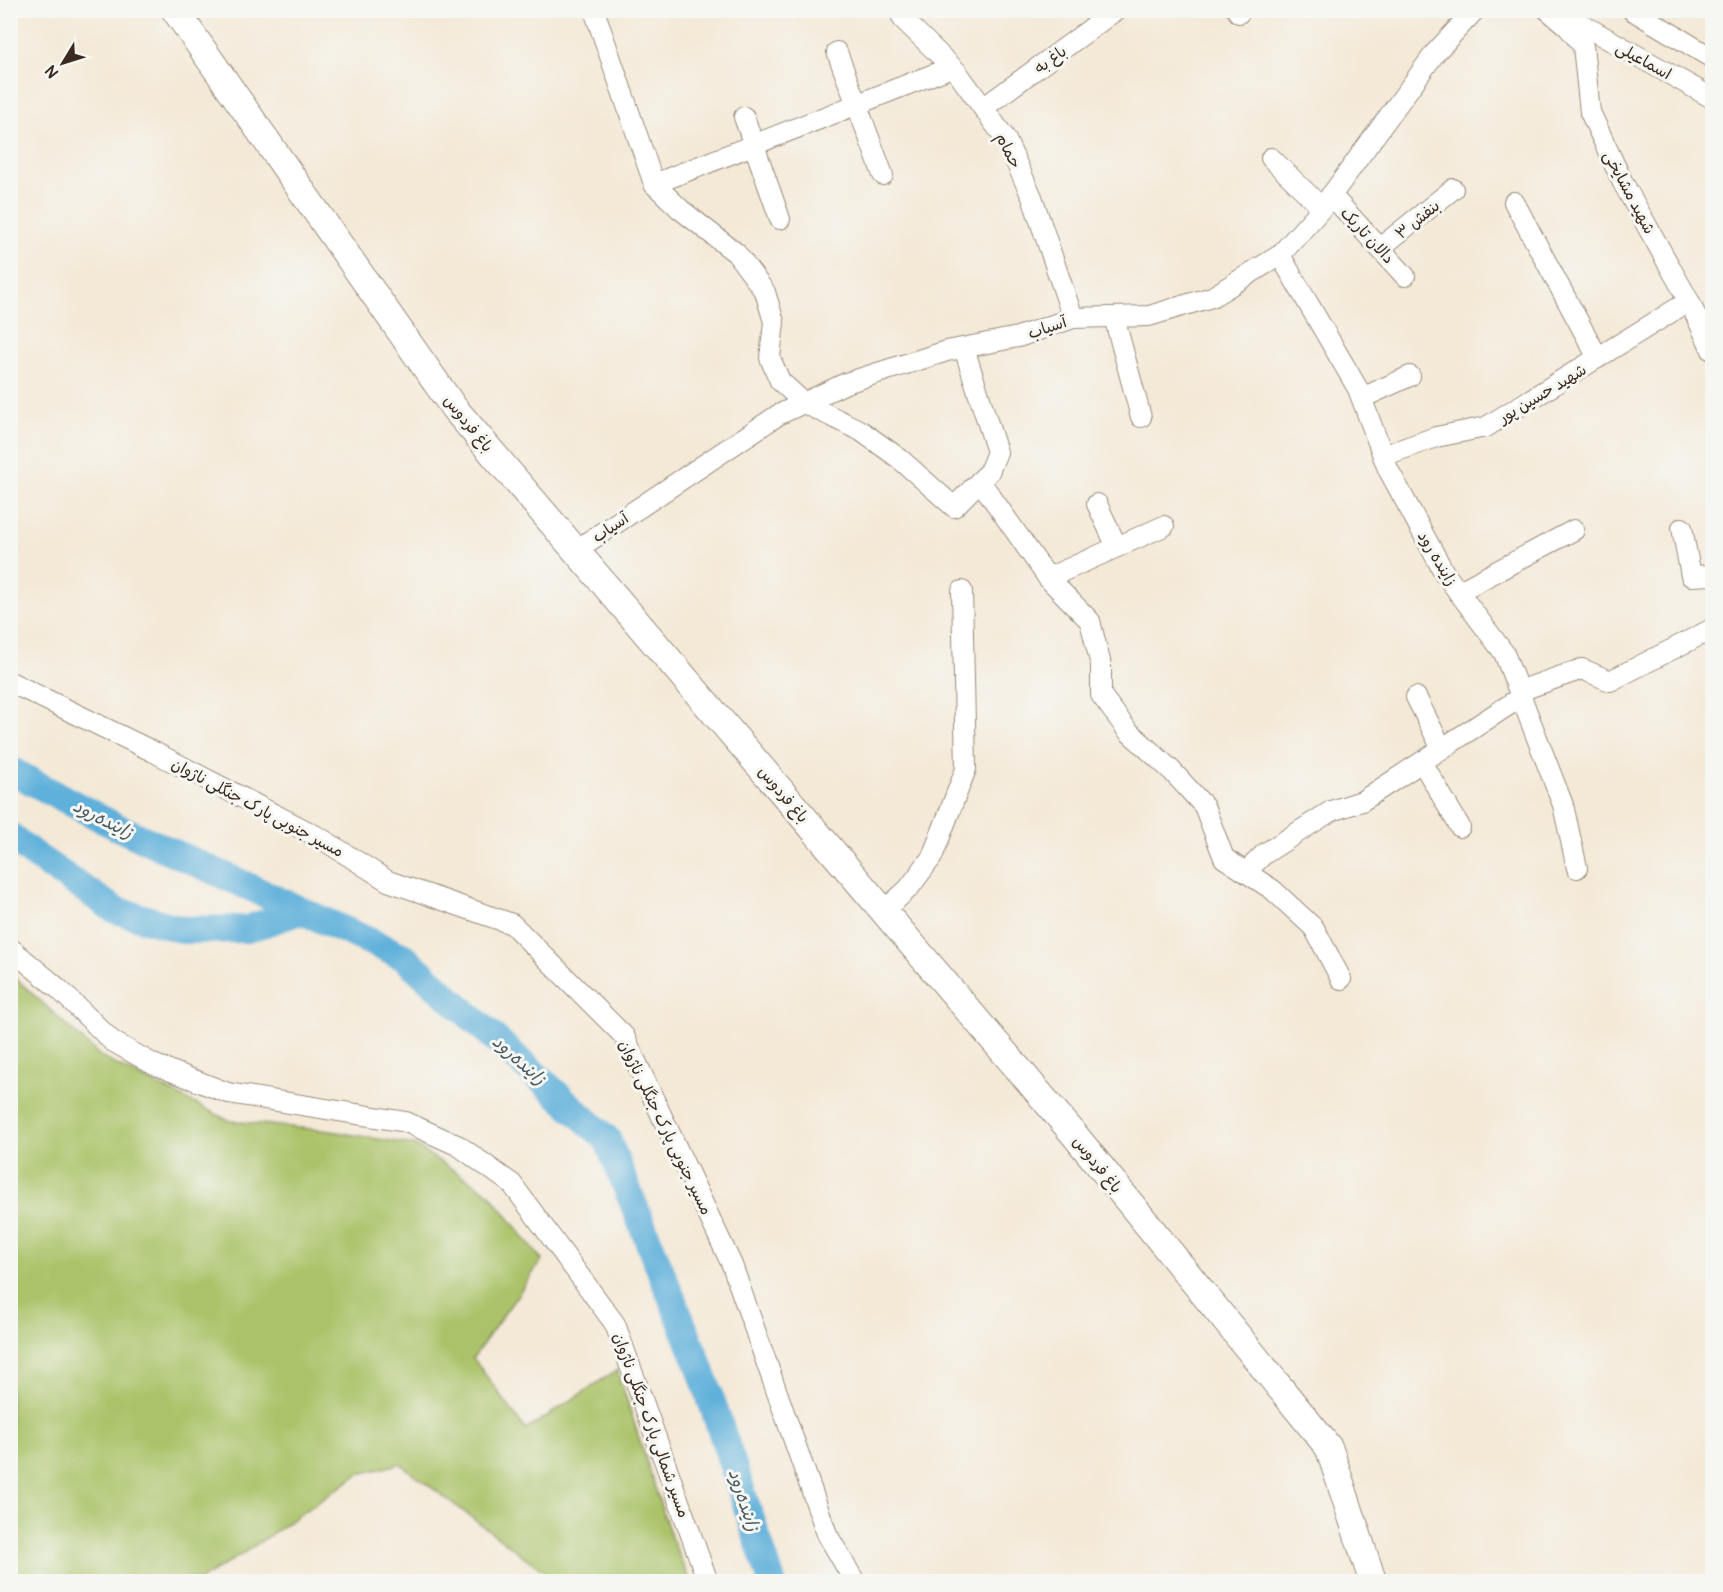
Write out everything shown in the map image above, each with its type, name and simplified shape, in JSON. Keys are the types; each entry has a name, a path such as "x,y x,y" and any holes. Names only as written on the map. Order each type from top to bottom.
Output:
{"street":[{"name":"باغ فردوس","path":"176,10 454,408 1073,1133 1329,1448 1373,1581"},
{"path":"594,10 654,184 680,209 735,253 765,292 774,322 770,358 780,381 804,403 861,431 900,459 954,507 989,472 997,452 964,348"},
{"name":"حمام","path":"899,10 903,18 952,67 1005,138 1032,197 1073,318"},
{"name":"باغ به","path":"983,108 1116,10"},
{"name":"آسیاب","path":"576,550 778,415 846,383 947,351 1018,337 1073,318 1149,316 1212,297 1280,255 1326,202 1435,53 1475,10"},
{"path":"1548,10 1579,20"},
{"path":"1632,10 1712,58"},
{"name":"اسماعیلی","path":"1579,20 1713,98"},
{"name":"شهید مشایخی","path":"1579,20 1590,112 1623,183 1689,301 1713,350"},
{"path":"837,52 883,175"},
{"path":"654,184 952,67"},
{"path":"744,117 780,219"},
{"name":"دالان تاریک","path":"1271,158 1380,248 1405,276"},
{"name":"بنفش ۳","path":"1380,248 1453,189"},
{"path":"1514,202 1598,358"},
{"name":"زاینده رود","path":"1280,255 1359,389 1388,469 1445,574 1504,653 1563,805 1577,868"},
{"name":"شهید حسین پور","path":"1383,456 1436,437 1486,427 1689,301"},
{"path":"1114,317 1141,417"},
{"path":"1362,398 1410,376"},
{"path":"980,481 1048,578 1090,621 1101,665 1101,695 1128,731 1172,771 1204,806 1224,858 1273,890 1314,928 1341,979"},
{"path":"1097,504 1117,547"},
{"path":"1048,578 1164,526"},
{"path":"1682,528 1691,576 1713,575"},
{"path":"1458,592 1574,530"},
{"path":"884,911 909,888 932,857 966,769 962,591"},
{"path":"1245,872 1264,854 1330,811 1362,801 1442,749 1520,694 1581,669 1610,681 1713,629"},
{"name":"مسیر جنوبی پارک جنگلی ناژوان","path":"10,682 154,752 322,839 388,881 512,924 624,1036 732,1265 827,1534 855,1581"},
{"path":"1416,697 1442,749"},
{"path":"1422,762 1460,827"},
{"name":"مسیر شمالی پارک جنگلی ناژوان","path":"10,948 60,990 112,1041 153,1064 228,1093 406,1122 459,1146 512,1184 615,1324 708,1581"}],"green space":[{"path":"10,973 102,1058 230,1121 331,1131 414,1145 488,1192 542,1260 473,1358 526,1430 617,1370 671,1537 690,1581 557,1581 400,1464 359,1474 239,1556 198,1581 11,1581"}],"waterway":[{"name":"زاینده‌رود","path":"10,770 117,827 404,957 607,1139 701,1370 772,1582"},
{"path":"10,836 115,910 184,930 247,929 301,911"}]}
